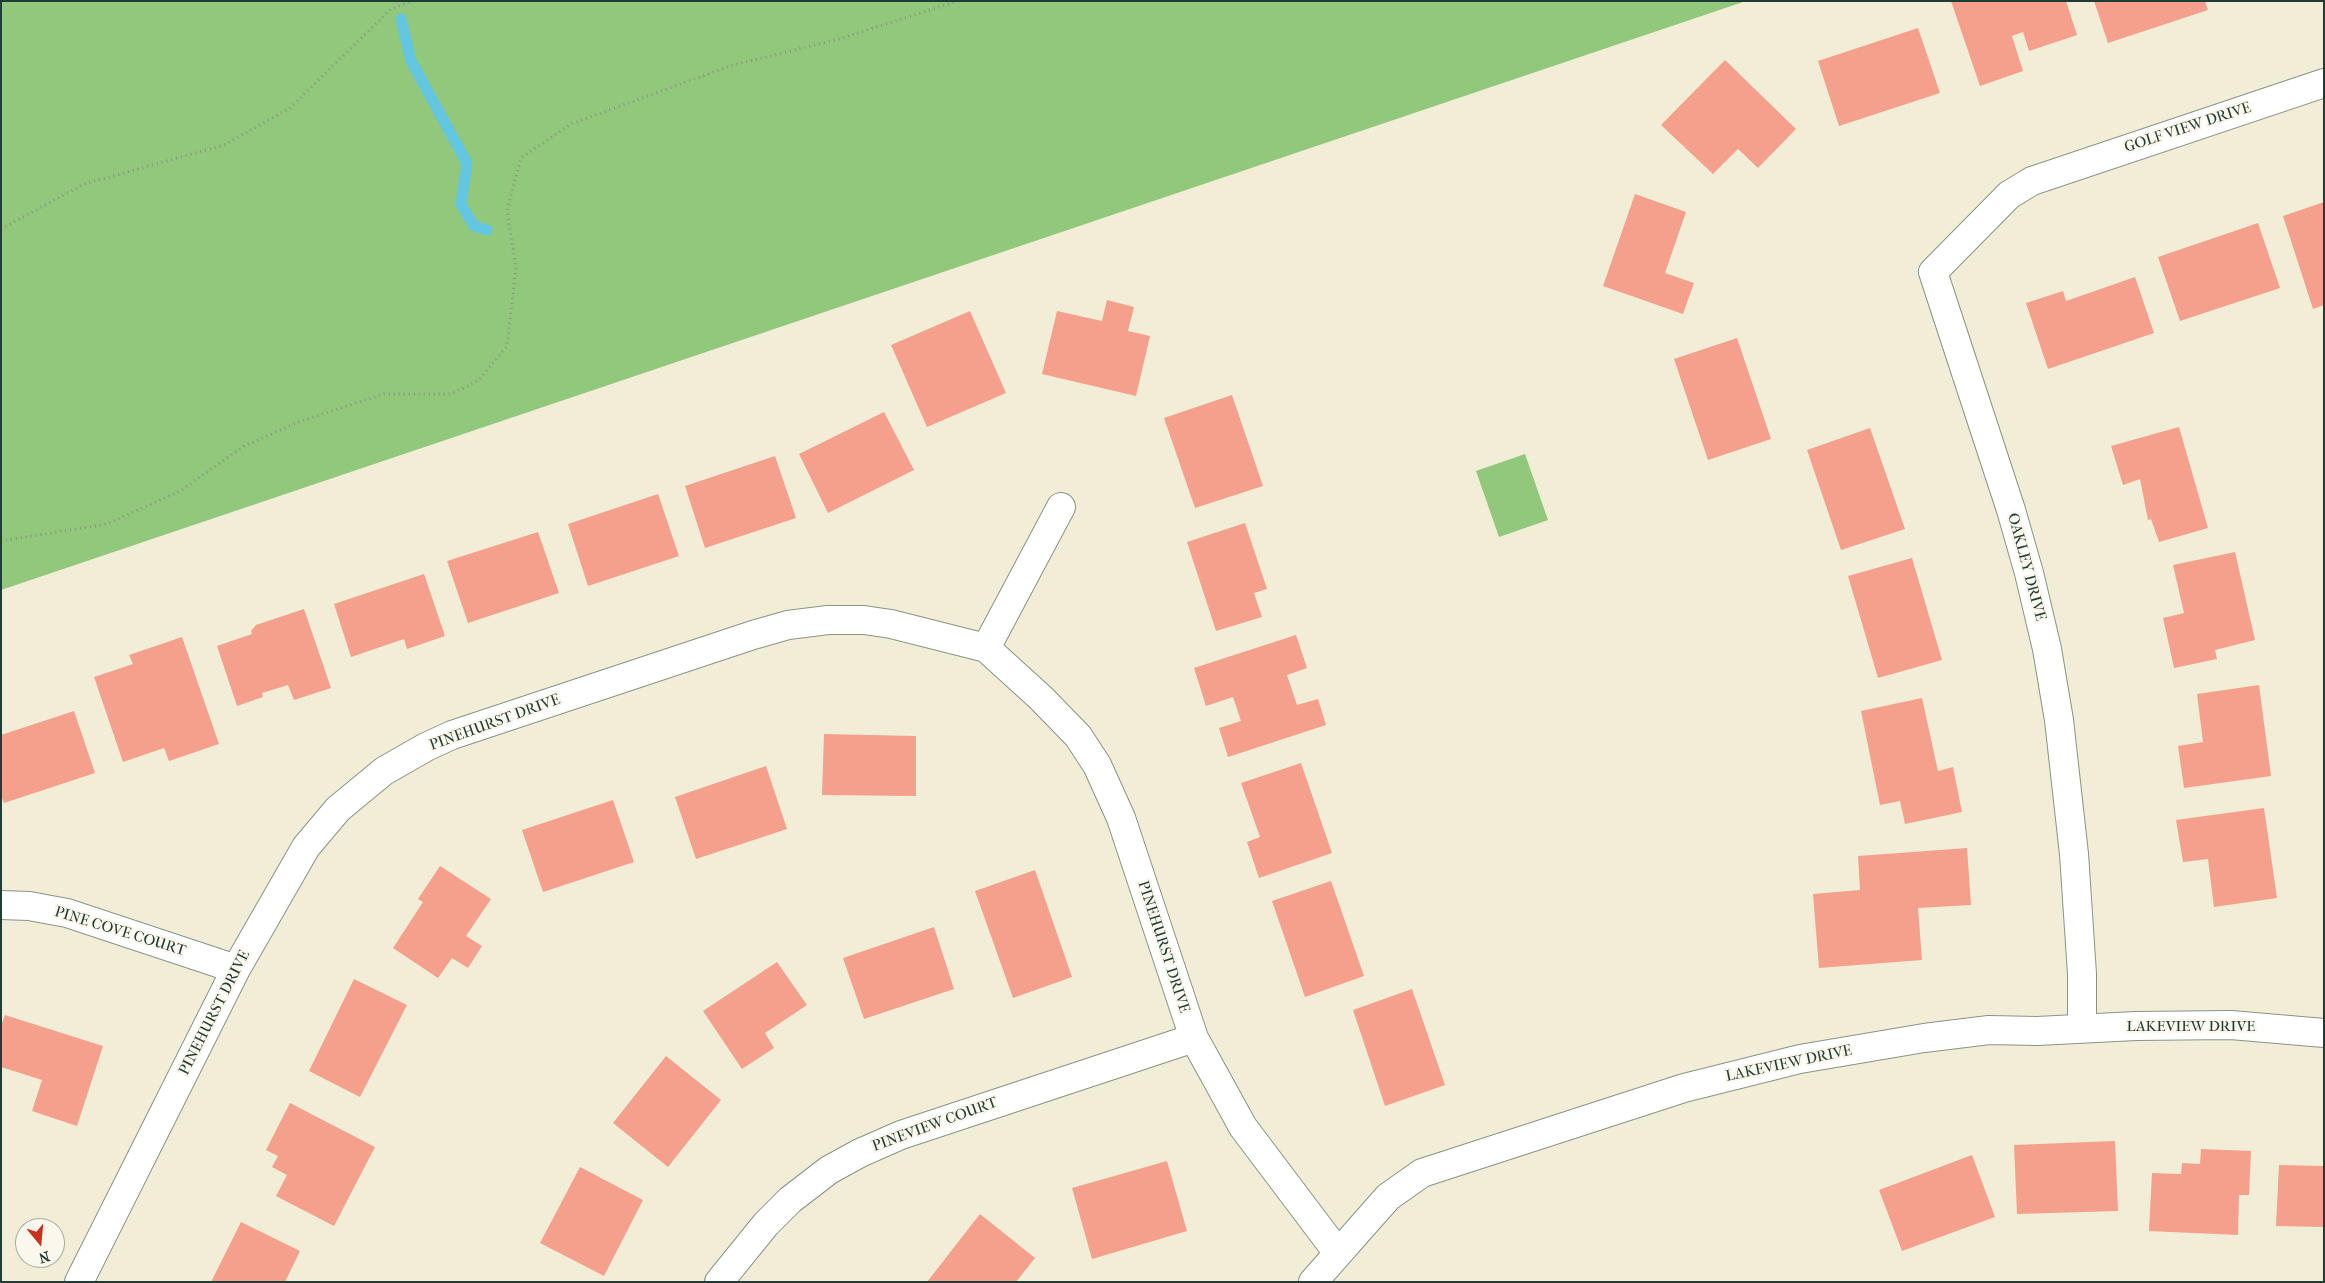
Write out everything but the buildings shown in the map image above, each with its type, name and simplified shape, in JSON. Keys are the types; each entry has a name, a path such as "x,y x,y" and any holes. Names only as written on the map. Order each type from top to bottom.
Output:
{"street":[{"name":"GOLF VIEW DRIVE","path":"2052,173 2324,83"},
{"name":"OAKLEY DRIVE","path":"2052,173 2032,181 2009,195 1933,272 2011,510 2029,573 2047,650 2059,720 2074,854 2082,974 2082,1028"},
{"path":"986,648 1061,507"},
{"name":"PINEHURST DRIVE","path":"79,1282 236,969 306,847 338,809 384,771 426,747 452,736 788,624 828,620 864,620 891,624 986,648 1041,698 1078,736 1097,765 1121,818 1194,1038 1243,1127 1338,1253"},
{"name":"PINE COVE COURT","path":"1,905 29,906 67,913 236,969"},
{"name":"LAKEVIEW DRIVE","path":"1313,1282 1388,1197 1422,1173 1684,1088 1800,1059 1924,1038 1989,1030 2231,1025 2324,1033"},
{"name":"PINEVIEW COURT","path":"718,1282 766,1224 790,1200 829,1170 860,1153 901,1135 1194,1038"}],"path":[{"path":"1,229 84,184 224,145 290,108 390,10 410,1"},
{"path":"1,541 106,524 180,491 244,446 301,421 384,394 451,394 479,380 507,346 516,268 508,210 521,158 570,124 730,66 839,39 958,1"}],"green space":[{"path":"1,1 1746,1 1,590"},
{"path":"1525,454 1548,520 1499,537 1476,471"}],"waterway":[{"path":"401,19 411,61 467,163 461,204 474,226 487,230"}]}
